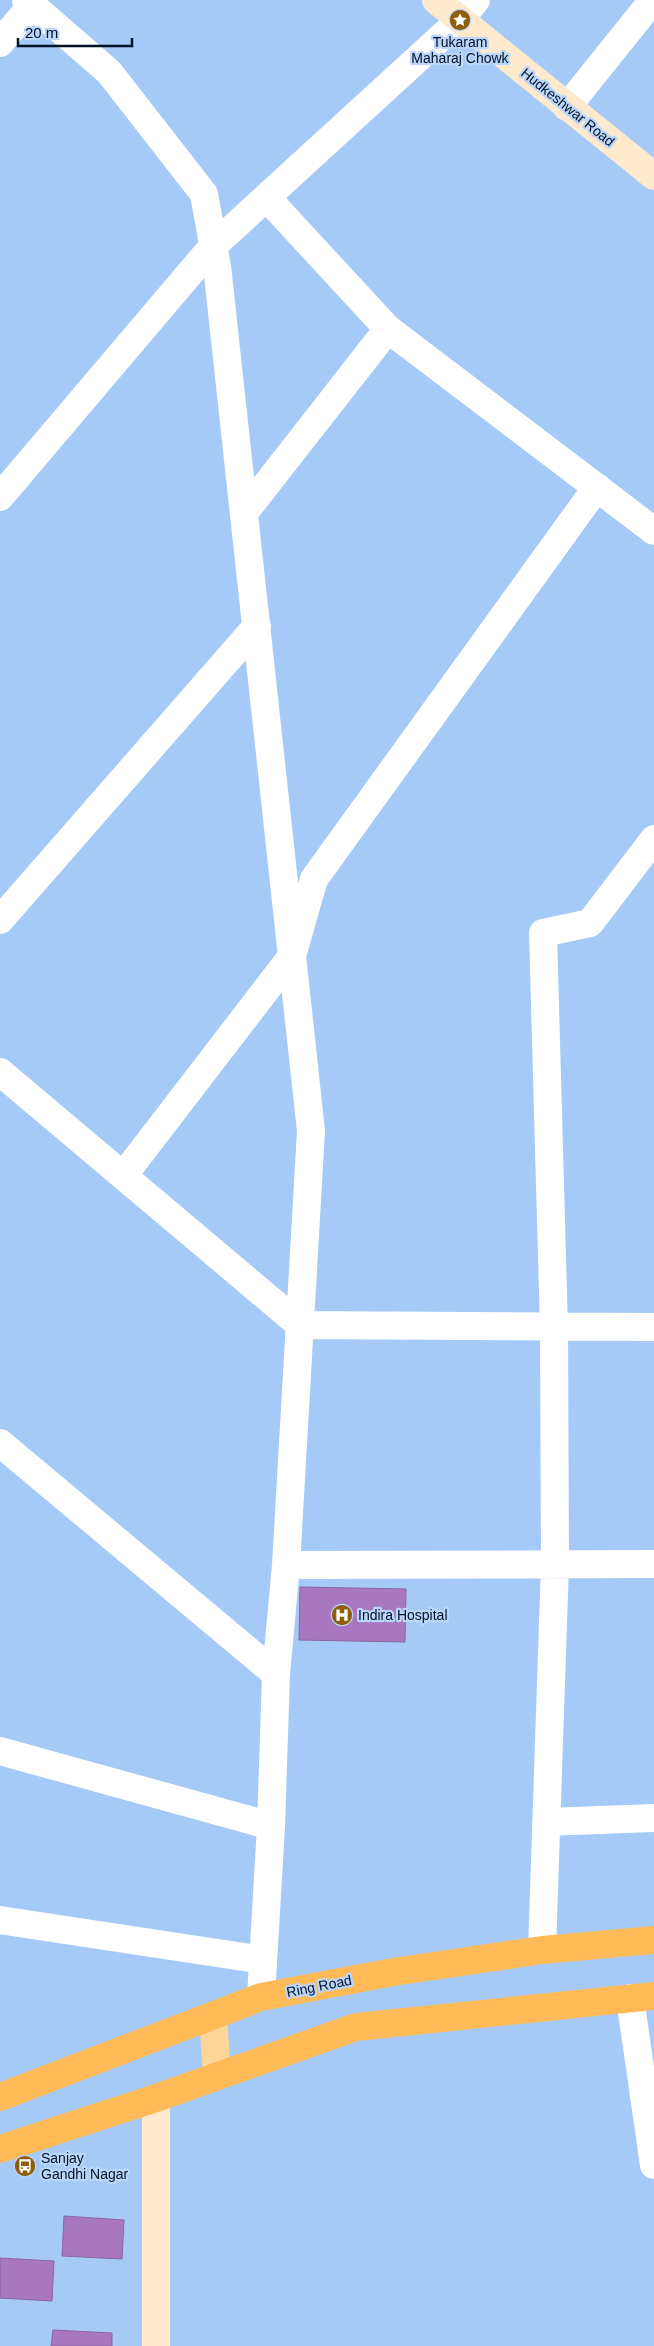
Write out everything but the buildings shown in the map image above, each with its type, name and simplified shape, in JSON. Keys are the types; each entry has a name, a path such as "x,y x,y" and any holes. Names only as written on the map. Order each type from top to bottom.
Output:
{"highway":[{"name":"Ring Road","path":"0,2097 261,1997 393,1972 542,1950 654,1940"},
{"path":"0,2149 156,2098 356,2027 642,1997"}],"main road":[{"name":"Hudkeshwar Road","path":"436,0 468,10 567,107 654,176"},
{"path":"213,2016 217,2076"},
{"path":"156,2098 156,2346"}],"street":[{"path":"567,107 653,0"},
{"path":"0,44 29,3 108,72 204,194 218,266 311,1131 286,1566 276,1674 271,1826 261,1997"},
{"path":"0,497 213,246 468,10"},
{"path":"267,198 388,329 654,531"},
{"path":"244,513 388,329"},
{"path":"123,1176 292,956 314,879 597,487"},
{"path":"0,920 256,626"},
{"path":"542,1950 555,1564 554,1328 543,933 590,922 654,839"},
{"path":"0,1072 300,1325 554,1328 654,1327"},
{"path":"0,1443 276,1674"},
{"path":"286,1566 654,1564"},
{"path":"0,1751 271,1826"},
{"path":"546,1822 654,1818"},
{"path":"0,1920 263,1960"},
{"path":"642,1997 654,2165"}],"place":[{"name":"Tukaram Maharaj Chowk","path":"460,20"},
{"name":"Indira Hospital","path":"342,1615"},
{"name":"Sanjay Gandhi Nagar","path":"25,2166"}]}
